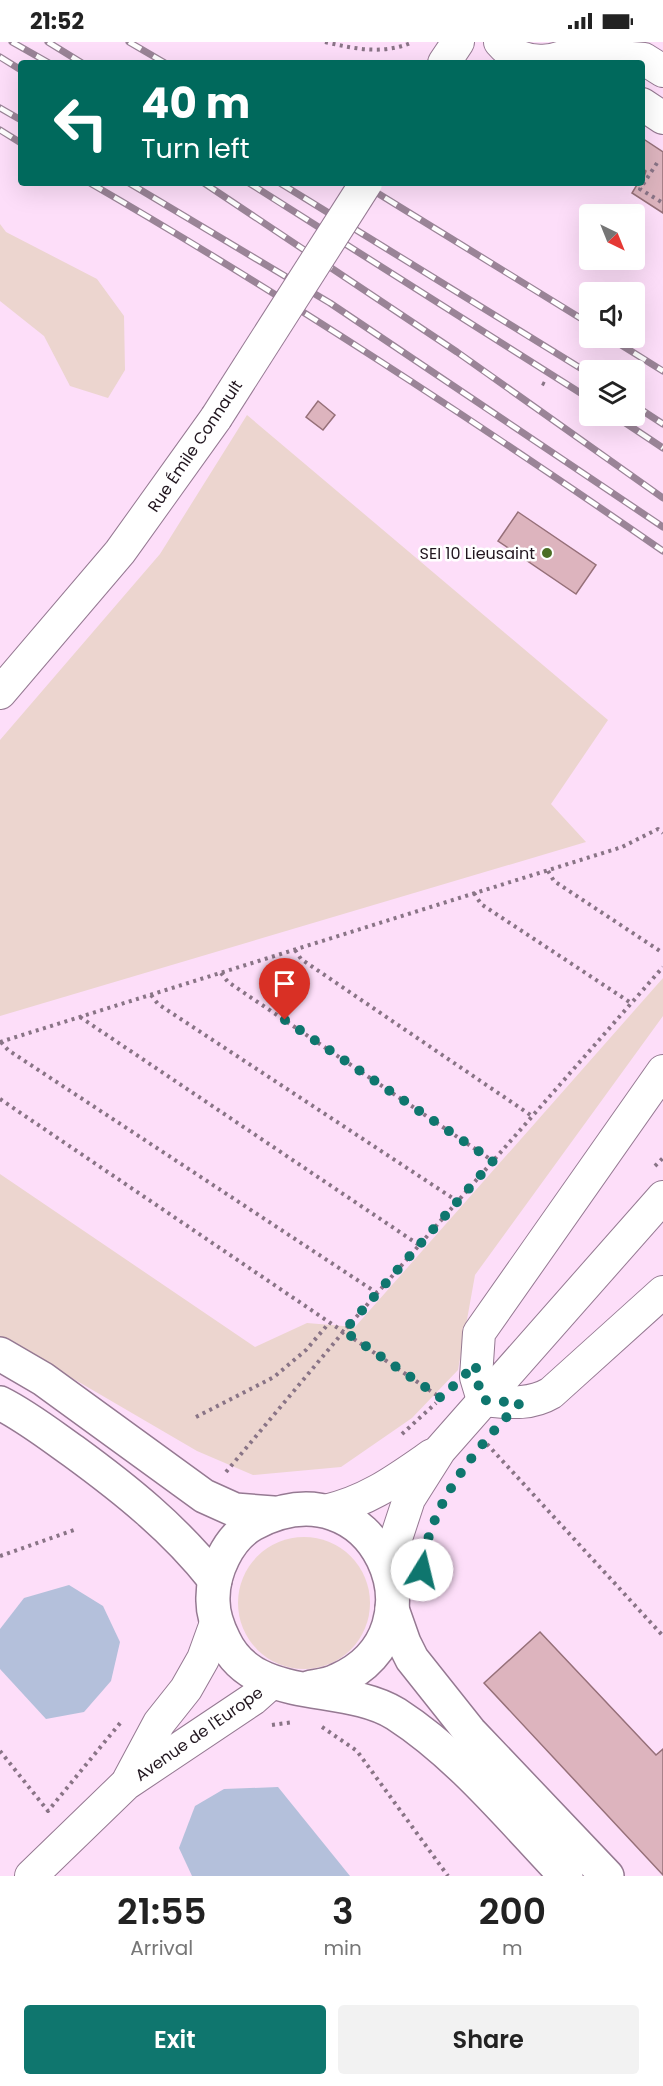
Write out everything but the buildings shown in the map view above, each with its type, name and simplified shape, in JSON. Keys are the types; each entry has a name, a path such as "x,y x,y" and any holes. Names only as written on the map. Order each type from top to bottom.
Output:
{"main road":[{"path":"0,1354 43,1379 204,1496 235,1510 273,1513 298,1508 325,1510 351,1522 373,1541 387,1566 392,1587 392,1609 383,1639 364,1664 338,1681 308,1688"},
{"path":"0,1403 21,1414 126,1489 177,1536 215,1580"},
{"path":"273,1513 246,1528 226,1551 215,1580 213,1602 216,1623 228,1648 247,1669 272,1683 357,1699 394,1713 448,1755 566,1876"},
{"path":"392,1609 412,1659 463,1724 607,1876"}],"street":[{"path":"446,60 458,42"},
{"path":"500,42 516,55 518,60"},
{"path":"540,60 561,58 595,49 644,59 663,71"},
{"path":"645,106 663,118"},
{"name":"Rue Émile Connault","path":"0,693 120,552 216,418 364,186"},
{"path":"483,1400 476,1377 479,1333 663,1071"},
{"path":"387,1566 409,1499 440,1450 663,1197"},
{"path":"483,1400 520,1403 533,1401 551,1393 663,1292"},
{"path":"325,1510 353,1504 377,1492 440,1450"},
{"name":"Avenue de l'Europe","path":"126,1784 159,1723 186,1689 203,1659 216,1623"},
{"name":"Avenue de l'Europe","path":"31,1876 126,1784 253,1699 272,1683"}],"path":[{"path":"325,42 362,50 379,51 399,48 413,42"},
{"path":"645,181 657,163"},
{"path":"642,186 640,189 663,203"},
{"path":"542,383 548,386"},
{"path":"376,1293 8,1050 0,1042 622,848 658,829 663,832"},
{"path":"548,871 554,881 663,953"},
{"path":"474,893 481,904 631,1003"},
{"path":"295,950 301,959 532,1116"},
{"path":"235,1475 224,1474 376,1293 663,967"},
{"path":"221,973 228,982 493,1161"},
{"path":"151,995 158,1004 457,1201"},
{"path":"80,1017 419,1245"},
{"path":"0,1099 441,1398"},
{"path":"196,1417 274,1377 306,1350 329,1323"},
{"path":"395,1441 476,1364"},
{"path":"478,1452 520,1403"},
{"path":"485,1442 663,1636"},
{"path":"0,1556 77,1528"},
{"path":"0,1751 48,1811 129,1713"}],"shaded area":[{"path":"0,224 6,232 97,279 124,316 125,370 108,398 70,386 44,336 0,301"},
{"path":"247,415 608,720 551,804 586,842 0,1016 0,740 160,554"},
{"path":"663,978 663,1016 475,1275 458,1370 412,1418 341,1467 253,1475 197,1451 0,1336 0,1174 255,1347 307,1323 355,1327"},
{"path":"304,1537 329,1542 351,1556 365,1578 370,1603 365,1628 351,1650 329,1664 304,1669 279,1664 257,1650 243,1628 238,1603 243,1578 257,1556 279,1542"}],"water":[{"path":"69,1585 103,1606 120,1642 111,1681 84,1712 46,1719 0,1669 0,1629 24,1598"},
{"path":"278,1787 350,1876 192,1876 179,1848 195,1806 224,1789"}],"railway":[{"path":"12,42 44,60"},
{"path":"48,42 77,60"},
{"path":"129,42 160,60"},
{"path":"0,57 18,68"},
{"path":"0,108 18,118"},
{"path":"0,130 18,141"},
{"path":"95,186 236,270 380,361 663,551"},
{"path":"134,186 330,303 663,527"},
{"path":"208,186 457,352 663,498"},
{"path":"254,186 579,392"},
{"path":"285,186 579,367"},
{"path":"366,186 579,317"},
{"path":"626,348 663,371"},
{"path":"645,412 663,424"},
{"path":"630,426 663,448"}],"place":[{"name":"SEI 10 Lieusaint","path":"547,553"}],"route":[{"path":"285,1020 493,1161 344,1331 441,1398 476,1364 476,1377 483,1400 520,1403 497,1426 435,1516 424,1551 422,1570"}]}
